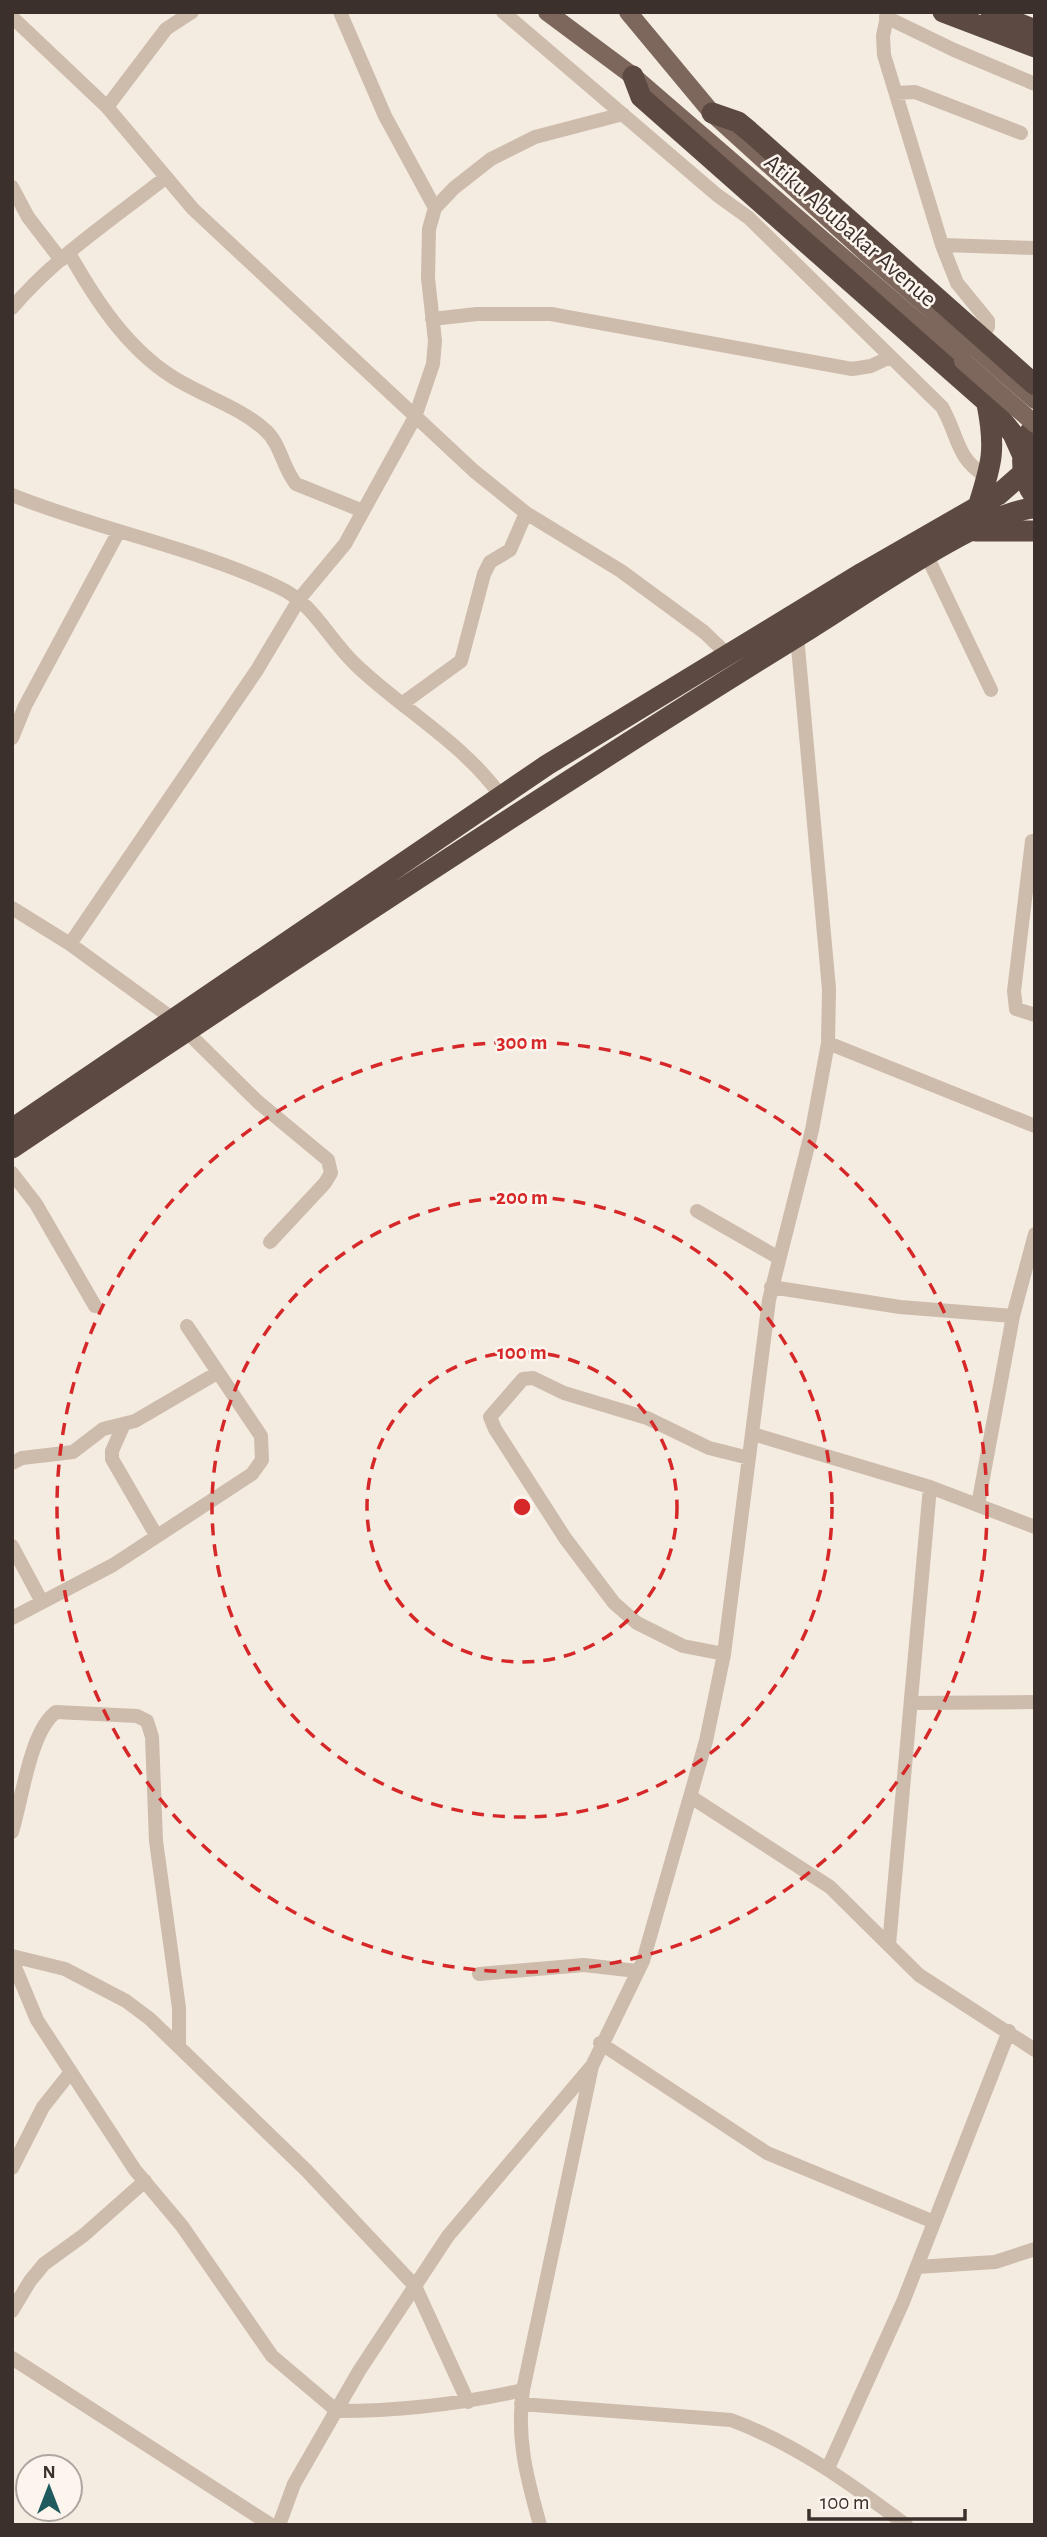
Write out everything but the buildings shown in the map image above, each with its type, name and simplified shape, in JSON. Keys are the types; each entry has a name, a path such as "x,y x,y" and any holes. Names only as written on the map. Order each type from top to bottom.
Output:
{"highway":[{"path":"943,12 1025,29"},
{"path":"991,12 1025,29 1035,47"},
{"path":"1025,29 1035,55"},
{"path":"633,76 641,97 920,347 987,402 1006,424 1035,497"},
{"path":"712,113 738,122 749,131 973,348 1013,366 1035,371"},
{"path":"1013,366 1035,385"},
{"path":"978,507 988,477 994,439 987,402"},
{"path":"12,1148 501,796 727,654 1010,487 1023,464 1035,424"},
{"path":"12,1129 927,556 1001,515 1035,508"},
{"path":"974,531 1035,531"}],"main road":[{"name":"Atiku Abubakar Avenue","path":"547,12 633,76 1035,400"},
{"path":"628,12 712,113"},
{"name":"Atiku Abubakar Avenue","path":"973,348 1035,424"}],"street":[{"path":"107,107 160,35 192,12"},
{"path":"340,12 385,116 435,208"},
{"path":"503,12 717,195 749,218 942,407 968,464 988,477"},
{"path":"973,348 988,327 987,316 957,283 942,245 884,55 883,36 887,15 965,56 1035,84"},
{"path":"12,17 107,107 165,178 203,219 474,471 526,513 621,571 704,632 727,654"},
{"path":"896,93 915,92 1021,133"},
{"path":"70,944 257,670 300,598 345,544 415,417 433,364 435,341 428,253 429,229 435,208 454,188 491,159 535,136 623,114"},
{"path":"12,308 65,257 165,178"},
{"path":"12,187 28,217 65,257 139,351 169,376 264,428 276,443 288,475 296,484 363,511"},
{"path":"942,245 1035,248"},
{"path":"432,319 477,314 551,314 852,369 871,366 890,357"},
{"path":"12,495 67,517 157,541 277,586 300,598 354,663 451,741 489,779 501,796"},
{"path":"403,704 461,661 484,574 490,562 510,550 526,513"},
{"path":"12,738 25,706 119,531"},
{"path":"927,556 990,690"},
{"path":"540,2525 522,2456 522,2397 592,2066 600,2043 637,1971 691,1797 724,1654 771,1287 812,1130 828,1043 829,989 797,636"},
{"path":"1032,841 1014,991 1017,1009 1035,1016"},
{"path":"12,908 70,944 180,1025 258,1102 328,1160 331,1173 325,1183 270,1242"},
{"path":"828,1043 1035,1126"},
{"path":"12,1173 36,1204 95,1306"},
{"path":"697,1211 779,1258"},
{"path":"978,1505 1013,1316 1035,1234"},
{"path":"771,1287 900,1307 1013,1316"},
{"path":"12,1618 113,1565 252,1474 262,1460 261,1436 187,1326"},
{"path":"12,1463 22,1458 73,1452 103,1429 135,1421 217,1373"},
{"path":"724,1654 684,1646 636,1623 614,1603 565,1538 490,1417 523,1379 533,1378 564,1393 647,1418 709,1448 749,1458"},
{"path":"124,1424 111,1451 112,1459 156,1535"},
{"path":"753,1434 929,1487 1035,1527"},
{"path":"889,1945 929,1487"},
{"path":"12,1546 42,1602"},
{"path":"911,1703 1035,1702"},
{"path":"12,1832 33,1748 46,1720 56,1712 138,1716 147,1721 152,1737 156,1841 178,2008 178,2046"},
{"path":"691,1797 830,1887 919,1975 1035,2050"},
{"path":"12,1958 65,1969 126,2001 178,2046 306,2170 415,2286 468,2402"},
{"path":"12,1958 37,2021 69,2073 145,2181 182,2226 272,2356 337,2411 392,2411 522,2397 731,2420 754,2429 828,2468 903,2524"},
{"path":"479,1974 584,1965 637,1971"},
{"path":"828,2468 917,2267 1009,2031"},
{"path":"600,2043 766,2153 934,2222"},
{"path":"278,2525 294,2484 448,2236 592,2066"},
{"path":"12,2168 43,2107 69,2073"},
{"path":"12,2311 44,2264 84,2235 145,2181"},
{"path":"917,2267 995,2262 1035,2249"},
{"path":"12,2358 271,2525"}]}
